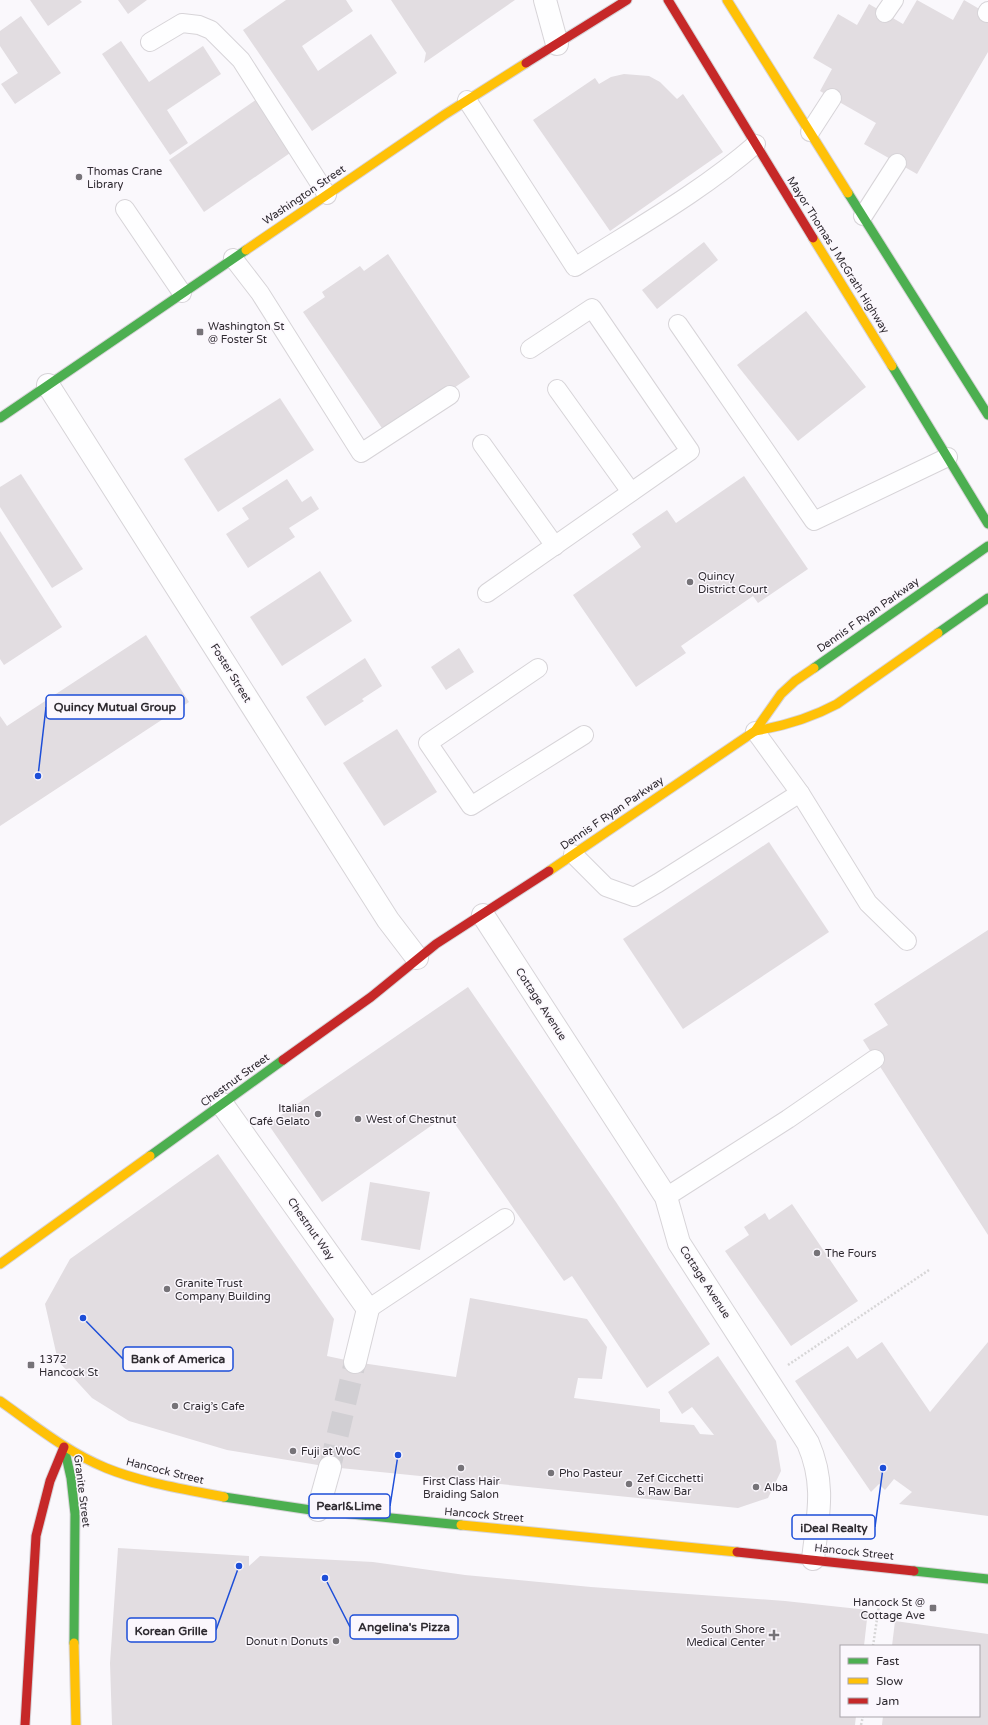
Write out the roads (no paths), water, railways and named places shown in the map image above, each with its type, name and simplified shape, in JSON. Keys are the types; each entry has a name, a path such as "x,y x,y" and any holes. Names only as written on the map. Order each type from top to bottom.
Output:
{"main road":[{"name":"Washington Street","path":"0,418 467,100 627,0"},
{"name":"Mayor Thomas J McGrath Highway","path":"668,0 988,524"},
{"path":"727,0 988,415"},
{"name":"Dennis F Ryan Parkway","path":"483,915 755,731 781,694 801,677 988,546"},
{"name":"Dennis F Ryan Parkway","path":"755,731 799,722 819,714 836,704 988,598"},
{"name":"Chestnut Street","path":"0,1264 371,997 436,944 483,915"},
{"name":"Hancock Street","path":"0,1401 64,1447 106,1468 153,1482 234,1499 318,1510 813,1559 988,1579"},
{"name":"Granite Street","path":"25,1725 36,1536 50,1481 64,1447"},
{"name":"Granite Street","path":"64,1447 70,1478 75,1520 74,1664 76,1725"}],"street":[{"path":"545,0 557,44"},
{"name":"Foster Street","path":"48,385 388,920 417,958"},
{"name":"Cottage Avenue","path":"483,915 666,1197 679,1243 768,1378 798,1426 815,1458 819,1475 820,1491 813,1559"},
{"name":"Chestnut Way","path":"222,1104 368,1309"},
{"path":"355,1362 368,1309"},
{"path":"318,1510 330,1467"}],"lane":[{"path":"150,42 182,23 199,24 211,30 241,60 327,195"},
{"path":"810,132 832,98"},
{"path":"467,100 575,267 672,206 740,158 756,144"},
{"path":"863,216 897,163"},
{"path":"125,209 182,293"},
{"path":"233,258 260,293 361,453 450,395"},
{"path":"486,593 690,451 592,308 530,349"},
{"path":"678,324 814,521 948,457"},
{"path":"557,389 631,492"},
{"path":"482,444 554,546"},
{"path":"538,668 428,743 466,800 471,806 584,735"},
{"path":"755,731 800,793 868,903 907,941"},
{"path":"573,854 606,887 634,897 658,884 800,793"},
{"path":"666,1197 788,1119 875,1059"},
{"path":"368,1309 505,1218"}],"tunnel":[{"path":"330,1467 355,1362"}],"place":[{"name":"Thomas Crane Library","path":"79,177"},
{"name":"Washington St @ Foster St","path":"200,332"},
{"name":"Quincy District Court","path":"690,582"},
{"name":"Quincy Mutual Group","path":"38,776"},
{"name":"Italian Café Gelato","path":"318,1114"},
{"name":"West of Chestnut","path":"358,1119"},
{"name":"The Fours","path":"817,1253"},
{"name":"Granite Trust Company Building","path":"167,1289"},
{"name":"Bank of America","path":"83,1318"},
{"name":"1372 Hancock St","path":"31,1365"},
{"name":"Craig’s Cafe","path":"175,1406"},
{"name":"Fuji at WoC","path":"293,1451"},
{"name":"Pearl&Lime","path":"398,1455"},
{"name":"First Class Hair Braiding Salon","path":"461,1468"},
{"name":"iDeal Realty","path":"883,1468"},
{"name":"Pho Pasteur","path":"551,1473"},
{"name":"Zef Cicchetti & Raw Bar","path":"629,1484"},
{"name":"Alba","path":"756,1487"},
{"name":"Korean Grille","path":"239,1566"},
{"name":"Angelina's Pizza","path":"325,1578"},
{"name":"Hancock St @ Cottage Ave","path":"933,1608"},
{"name":"South Shore Medical Center","path":"774,1635"},
{"name":"Donut n Donuts","path":"336,1641"}]}
